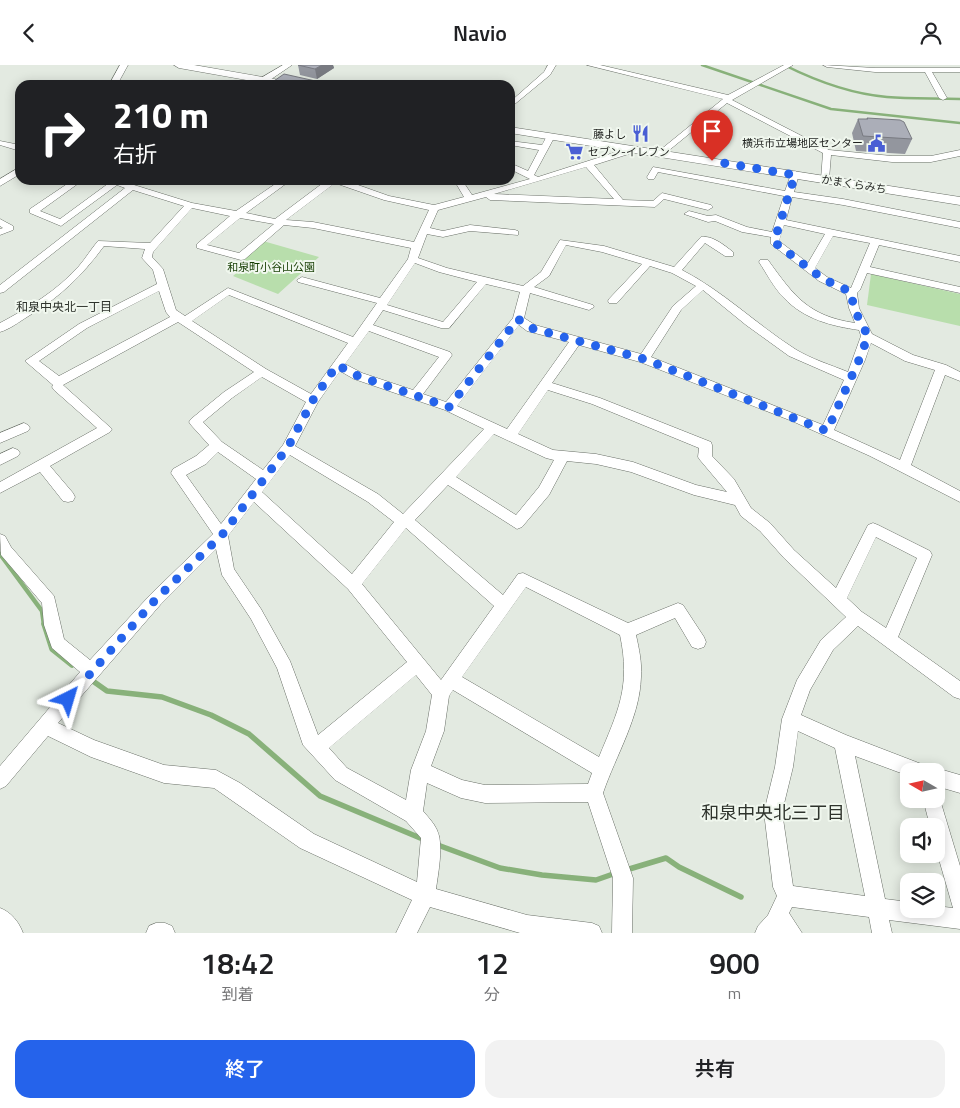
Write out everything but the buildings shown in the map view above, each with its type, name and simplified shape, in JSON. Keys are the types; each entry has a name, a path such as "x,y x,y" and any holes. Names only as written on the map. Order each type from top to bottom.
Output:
{"main road":[{"path":"179,65 264,80"},
{"name":"かまくらみち","path":"515,131 960,201"}],"street":[{"path":"116,80 124,65"},
{"path":"264,80 288,65"},
{"path":"515,102 548,73 552,65"},
{"path":"591,65 728,99 827,152 892,159 930,159 960,153"},
{"path":"827,65 874,70 960,70"},
{"path":"662,153 728,99 787,66"},
{"path":"928,71 943,98"},
{"path":"534,177 544,148 551,136"},
{"path":"0,143 15,147"},
{"path":"515,144 544,148"},
{"path":"515,184 534,177 589,165 635,149"},
{"path":"825,179 827,152"},
{"path":"589,165 602,178 621,203"},
{"path":"515,168 534,177"},
{"path":"651,177 656,169 789,194 843,201 960,225"},
{"path":"0,183 15,173"},
{"path":"795,175 774,242 823,279 851,292"},
{"path":"72,185 33,211 61,223 107,185"},
{"path":"123,185 190,205 279,222 313,225 415,252 442,271 526,289 589,307"},
{"path":"280,185 238,215 200,246 241,257 279,222 332,185"},
{"path":"353,185 388,197 434,208 488,194 512,185"},
{"path":"461,185 469,198"},
{"path":"0,290 131,188"},
{"path":"488,194 492,198 655,204 662,196 708,207"},
{"path":"190,205 151,246 148,257 158,269 171,312 262,372 313,400"},
{"path":"0,780 91,671 156,599 222,535 266,479 288,447 313,400 337,365 356,342 415,252 434,208"},
{"path":"689,214 708,219 716,218 745,230 776,235"},
{"path":"0,222 10,228 0,232"},
{"path":"781,222 960,259"},
{"path":"424,231 443,233 470,228 515,233"},
{"path":"810,268 830,233"},
{"path":"676,271 704,239 719,246 729,254"},
{"path":"449,407 518,319 526,289 535,280 545,275 563,242 604,249 676,271 703,285 750,323 793,353 850,378"},
{"path":"851,292 855,290 875,242"},
{"path":"0,328 67,283 81,271 101,243 151,246"},
{"path":"613,301 650,262"},
{"path":"764,262 788,296 816,316 960,377"},
{"path":"864,269 960,290"},
{"path":"302,280 382,304 445,326 484,280"},
{"path":"163,285 83,326 31,361 58,382 182,319 228,291 356,342"},
{"path":"644,359 677,308 703,285"},
{"path":"827,431 850,378 865,336 854,309 851,292"},
{"path":"518,319 531,328 644,359 827,431 960,497"},
{"path":"366,326 446,355 415,396"},
{"path":"510,435 576,341"},
{"path":"337,365 358,376 449,407 551,455 596,459 634,467 694,490 738,500"},
{"path":"903,468 942,369"},
{"path":"262,372 228,395 195,422 217,445 266,479"},
{"path":"544,385 596,401 706,445 705,457 729,483 746,512 765,527 790,554 857,617 960,691"},
{"path":"0,488 106,429 58,387"},
{"path":"0,438 22,424 34,437"},
{"path":"353,584 404,520 492,428"},
{"path":"217,445 201,460 178,473 222,535 227,571 256,614 284,666 309,739 341,774 413,814 430,835 430,858 425,896 406,933"},
{"path":"288,447 373,498 404,520 504,605"},
{"path":"0,460 13,453"},
{"path":"446,477 517,523 544,491 563,456"},
{"path":"42,465 68,497"},
{"path":"254,493 353,584 413,656 417,664 446,686 602,769"},
{"path":"839,599 873,529 924,555 889,639"},
{"path":"0,540 6,551 49,601 52,625 58,643 91,671"},
{"path":"413,814 420,771 435,731 446,686 523,579 627,631 634,652 635,679 629,708 608,760 602,769 594,793 621,871 622,933"},
{"path":"627,631 678,609 698,642"},
{"path":"778,926 787,896 783,887 773,812 784,767 791,719 803,686 827,645 857,617"},
{"path":"316,748 417,664"},
{"path":"791,719 843,743 900,764"},
{"path":"45,726 91,747 164,774 216,779 234,789 307,841 425,896 527,925 592,933"},
{"path":"843,743 882,933"},
{"path":"420,771 461,789 485,794 594,793"},
{"path":"945,780 960,784"},
{"path":"934,808 960,901"},
{"path":"787,896 960,919"},
{"path":"0,918 14,933"},
{"path":"156,933 165,933"}],"green space":[{"name":"和泉町小谷山公園","path":"263,241 319,257 278,294 233,276 248,263 241,260"},
{"path":"871,274 960,294 960,326 867,305"}],"waterway":[{"path":"702,65 831,109 960,123"},
{"path":"784,65 821,81 860,93 896,98 960,99"},
{"path":"0,554 42,611 44,625"},
{"path":"44,624 52,649 72,665"},
{"path":"90,679 107,691 162,697 211,715 249,734 320,796 425,840"},
{"path":"435,844 500,868 542,875 596,880 616,873"},
{"path":"626,870 666,858 679,867 741,897"}],"place":[{"name":"藤よし","path":"640,134"},
{"name":"横浜市立場地区センター","path":"877,143"},
{"name":"セブン-イレブン","path":"574,152"}],"district":[{"name":"和泉中央北一丁目","path":"64,306"},
{"name":"和泉中央北三丁目","path":"773,812"}],"route":[{"path":"68,699 156,599 222,535 266,479 288,447 313,400 337,365 358,376 449,407 518,319 531,328 644,359 827,431 868,336 854,309 851,292 823,279 774,242 795,175 712,161"}]}
